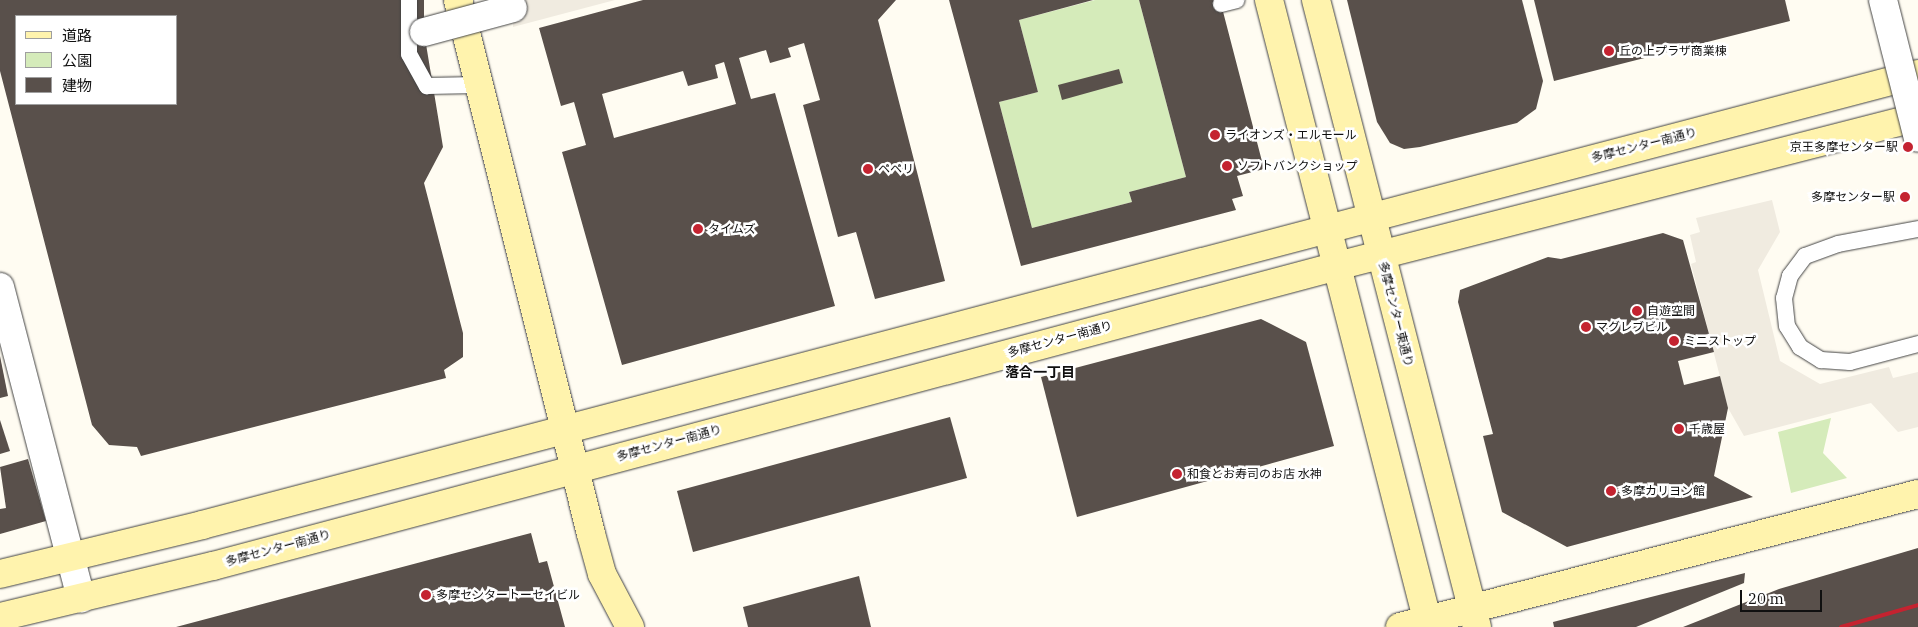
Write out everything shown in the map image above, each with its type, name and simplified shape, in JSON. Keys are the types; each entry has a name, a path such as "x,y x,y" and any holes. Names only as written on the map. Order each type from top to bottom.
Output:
{"street":[{"path":"458,0 480,94 602,574 630,627"},
{"path":"479,0 480,94"},
{"path":"1269,0 1429,624"},
{"name":"多摩センター東通り","path":"1316,0 1474,618"},
{"path":"1883,0 1918,138"},
{"path":"424,32 513,8"},
{"name":"多摩センター南通り","path":"1327,227 1918,74"},
{"path":"1381,254 1918,117"},
{"path":"0,574 71,559 1327,227"},
{"name":"多摩センター南通り","path":"0,617 81,599 1381,254"},
{"path":"0,286 81,599"},
{"path":"1400,627 1474,618 1918,494"}],"lane":[{"path":"409,0 409,54 427,86 480,94"},
{"path":"1221,4 1237,0"},
{"path":"1918,230 1838,244 1805,256 1790,276 1784,298 1791,333 1800,347 1821,360 1850,362 1918,344"}],"green space":[{"path":"1095,0 1139,0 1186,177 1129,192 1132,202 1032,228 999,102 1038,92 1019,20"},
{"path":"1831,418 1823,453 1847,478 1791,493 1778,432"}],"shaded area":[{"path":"513,0 615,0 513,27"},
{"path":"1772,200 1780,232 1758,270 1780,361 1820,384 1889,367 1893,378 1918,372 1918,427 1898,432 1871,403 1744,436 1728,408 1691,264 1696,262 1690,235 1700,232 1696,218"}],"building":[{"path":"0,0 424,0 424,32 443,147 424,183 463,333 463,357 444,370 446,378 141,456 137,447 109,445 92,425 0,71"},
{"path":"643,0 896,0 878,20 945,281 875,299 856,232 838,237 803,105 820,100 804,43 788,48 791,57 770,63 766,50 739,58 751,99 775,93 835,306 622,365 562,152 586,145 574,102 561,106 539,28","holes":["724,62 736,104 614,138 602,94 683,71 688,86 718,78 715,65"]},
{"name":"ライオンズ・エルモール","path":"949,0 1093,0 1019,20 1038,92 999,102 1032,228 1132,202 1129,192 1186,177 1139,0 1220,0 1264,169 1237,176 1243,196 1232,199 1236,210 1021,266"},
{"path":"1347,0 1522,0 1543,81 1536,109 1517,123 1420,147 1404,149 1390,143 1377,122"},
{"name":"丘の上プラザ商業棟","path":"1534,0 1785,0 1790,21 1554,81"},
{"path":"1119,69 1123,83 1062,100 1058,85"},
{"path":"1663,233 1683,240 1714,352 1678,361 1684,385 1720,376 1728,408 1714,476 1753,497 1567,547 1502,512 1483,436 1493,434 1458,302 1460,290 1548,257 1561,259"},
{"path":"1261,319 1306,342 1334,446 1077,517 1041,377"},
{"path":"0,356 8,396 0,398"},
{"path":"950,417 967,478 693,552 677,491"},
{"path":"0,420 10,451 0,454"},
{"path":"28,459 46,521 0,534 0,509 6,508 0,467"},
{"name":"多摩センタートーセイビル","path":"531,533 539,563 547,561 565,627 176,627"},
{"path":"1918,548 1918,627 1683,627 1779,589"},
{"path":"1745,573 1744,583 1636,627 1554,627 1553,622"},
{"path":"859,576 871,627 748,627 743,607"}],"railway":[{"path":"1841,627 1918,605"}],"place":[{"name":"丘の上プラザ商業棟","path":"1609,51"},
{"name":"ライオンズ・エルモール","path":"1215,135"},
{"name":"京王多摩センター駅","path":"1908,147"},
{"name":"ソフトバンクショップ","path":"1227,166"},
{"name":"ペペリ","path":"868,169"},
{"name":"多摩センター駅","path":"1905,197"},
{"name":"タイムズ","path":"698,229"},
{"name":"自遊空間","path":"1637,311"},
{"name":"マグレブビル","path":"1586,327"},
{"name":"ミニストップ","path":"1674,341"},
{"name":"千歳屋","path":"1679,429"},
{"name":"和食とお寿司のお店 水神","path":"1177,474"},
{"name":"多摩カリヨン館","path":"1611,491"},
{"name":"多摩センタートーセイビル","path":"426,595"}],"district":[{"name":"落合一丁目","path":"1040,372"}]}
